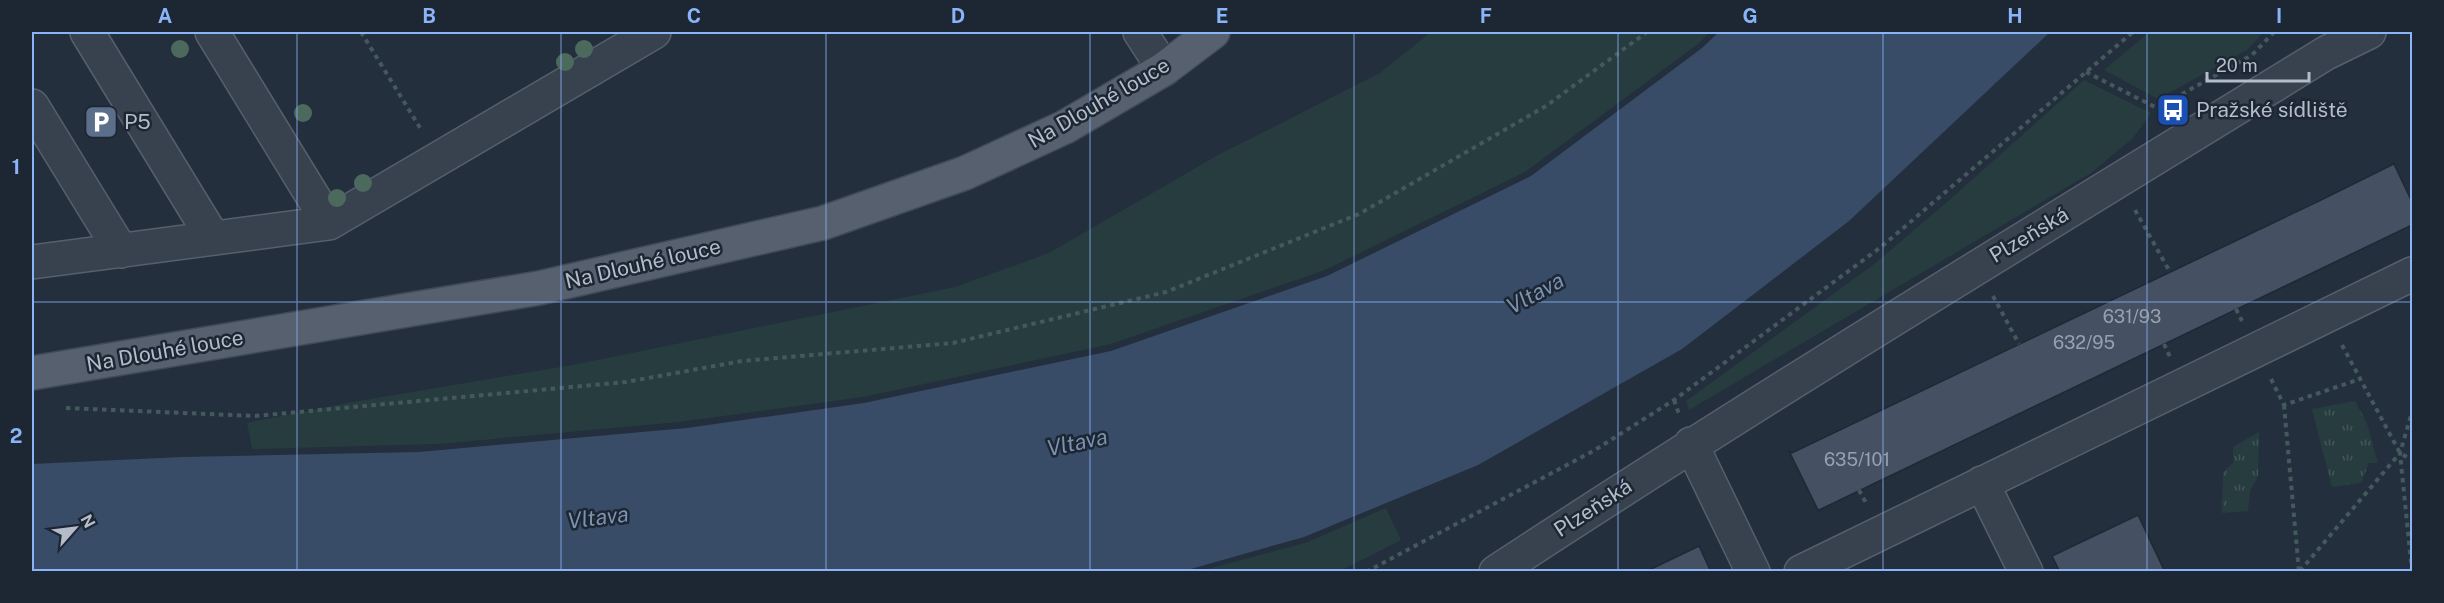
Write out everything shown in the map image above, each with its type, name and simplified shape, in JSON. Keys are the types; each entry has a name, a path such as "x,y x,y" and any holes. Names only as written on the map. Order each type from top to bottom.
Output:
{"main road":[{"name":"Na Dlouhé louce","path":"32,373 539,288 823,223 965,173 1065,127 1164,69 1213,32"}],"street":[{"path":"87,32 213,238"},
{"path":"212,32 329,223"},
{"path":"32,262 329,223 654,32"},
{"path":"1140,32 1164,69"},
{"name":"Plzeňská","path":"1496,572 1691,444 1977,267 2326,53 2369,32"},
{"path":"32,106 121,251"},
{"path":"1801,572 2412,274"},
{"path":"1691,444 1753,572"},
{"path":"1982,483 2018,569"}],"path":[{"path":"361,32 438,158"},
{"path":"66,408 255,416 626,382 742,361 953,343 1166,292 1359,214 1545,106 1647,32"},
{"path":"1366,572 1595,450 1674,400 1881,247 2133,32"},
{"path":"2086,72 2157,108 2252,55 2274,32"},
{"path":"2119,180 2170,272"},
{"path":"1977,267 2019,344"},
{"path":"2327,316 2400,453 2412,460"},
{"path":"2256,350 2284,405 2299,572"},
{"path":"2284,405 2360,379"},
{"path":"2412,412 2400,453 2412,572"},
{"path":"2299,572 2400,453"}],"green space":[{"path":"1431,32 1710,32 1698,44 1525,172 1325,270 1111,344 863,397 679,422 438,444 252,449 247,423 353,402 578,364 955,287 1049,253 1218,155 1380,73"},
{"path":"2149,32 2264,32 2247,50 2158,99 2104,70"},
{"path":"2084,80 2151,113 2133,138 2091,173 1689,410 1686,401 1873,265"},
{"path":"2355,401 2367,424 2378,463 2369,463 2361,483 2332,487 2312,409"},
{"path":"2259,432 2258,476 2250,491 2248,511 2222,513 2223,472 2233,463 2233,447"},
{"path":"1386,508 1401,540 1340,571 1200,571 1305,543"}],"water":[{"name":"Vltava","path":"1719,32 2050,32 1849,221 1682,349 1478,465 1304,537 1180,572 32,571 32,464 183,457 419,452 687,428 864,403 1111,351 1327,276 1531,176 1702,48"}],"building":[{"path":"2394,164 2412,202 2412,225 1819,510 1819,512 1789,451 1792,453"},
{"path":"2138,515 2165,572 2060,572 2052,556"},
{"path":"1699,546 1711,572 1645,572"}],"place":[{"name":"Pražské sídliště","path":"2173,110"},
{"name":"P5","path":"101,122"}]}
